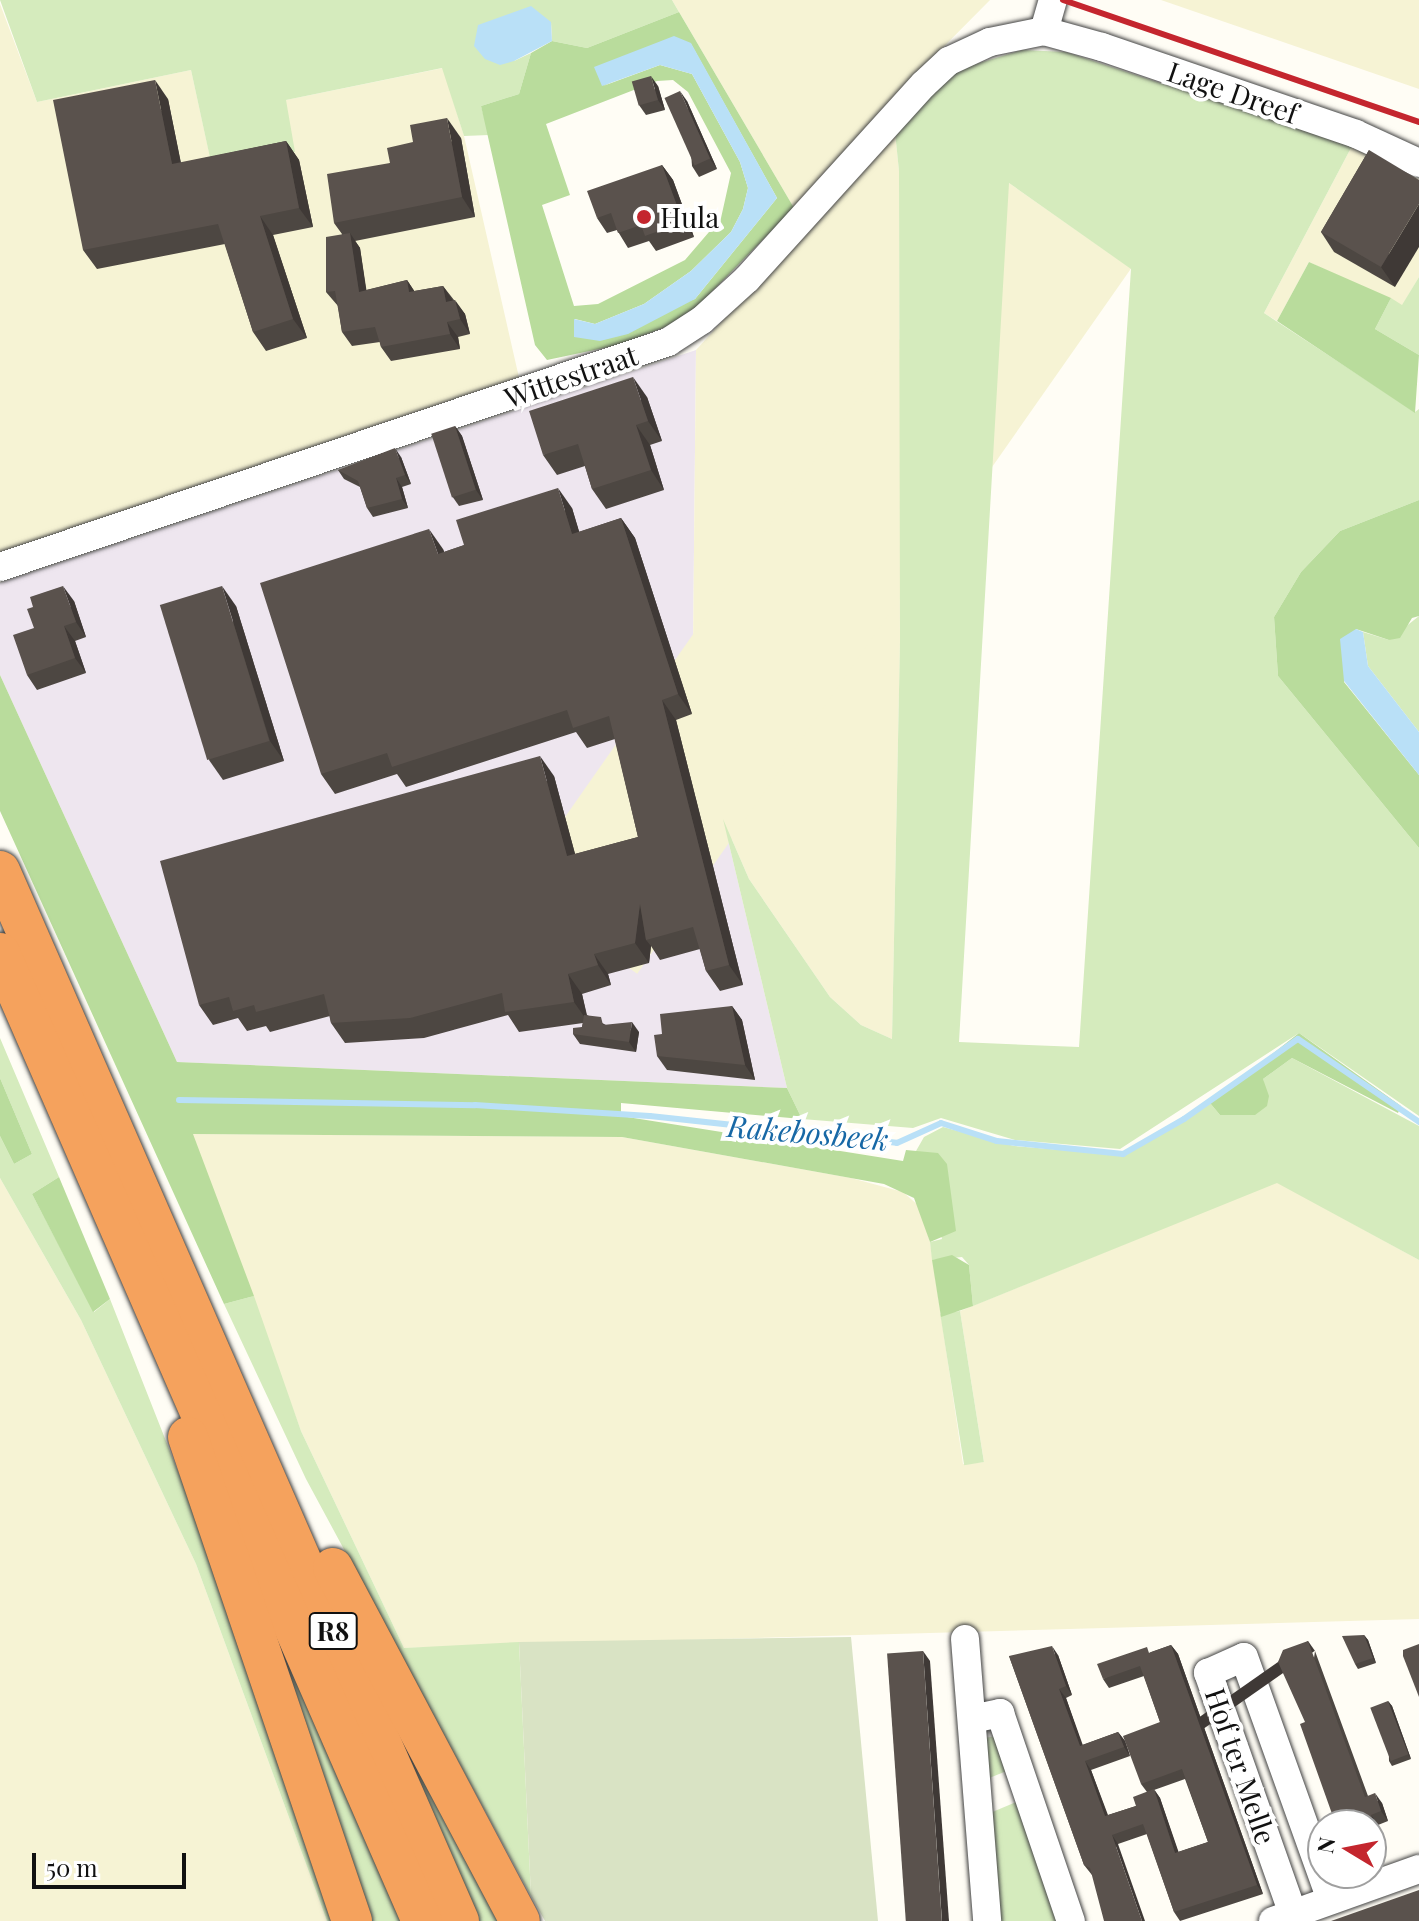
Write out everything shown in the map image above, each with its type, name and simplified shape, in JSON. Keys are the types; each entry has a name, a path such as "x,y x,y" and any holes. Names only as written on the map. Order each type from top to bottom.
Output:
{"highway":[{"name":"R8","path":"0,871 422,1921"},
{"name":"R8","path":"0,953 191,1343 459,1921"},
{"name":"R8","path":"191,1343 190,1449 352,1921"},
{"name":"R8","path":"191,1343 251,1401 377,1656 520,1921"}],"street":[{"path":"1044,31 1053,0"},
{"name":"Lage Dreef","path":"1044,31 1356,134 1419,163"},
{"name":"Wittestraat","path":"0,567 668,342 702,320 747,279 949,61 981,45 1044,31"},
{"path":"965,1639 987,1921"},
{"name":"Hof ter Melle","path":"1331,1900 1244,1657 1208,1673 1283,1918 1419,1869"},
{"path":"972,1719 1000,1713 1071,1921"}],"shaded area":[{"path":"672,0 990,0 882,109 794,208"},
{"path":"1161,0 1419,0 1419,89"},
{"path":"0,4 37,102 191,70 212,166 286,100 443,68 464,136 520,382 0,556"},
{"path":"895,132 899,171 900,641 892,1039 861,1025 830,997 749,879 723,819 693,650 696,350"},
{"path":"1352,146 1419,179 1419,277 1402,306 1309,262 1277,321 1264,313"},
{"path":"1009,183 1131,268 637,974 515,888"},
{"path":"696,350 693,650 723,819 787,1088 177,1062 0,675 0,583"},
{"path":"192,1134 622,1137 851,1178 903,1192 919,1206 930,1242 963,1464 984,1462 960,1311 1277,1182 1419,1260 1419,1619 404,1648 301,1431"},
{"path":"0,1178 81,1320 196,1564 327,1921 0,1921"}],"green space":[{"path":"0,0 672,0 679,12 587,48 552,41 551,22 514,61 531,53 519,94 481,106 489,135 464,136 442,68 286,100 295,152 212,167 191,70 37,102"},
{"path":"679,12 794,208 684,320 618,345 547,360 535,345 481,106 519,94 531,53 552,41 587,48","holes":["691,44 777,198 695,299 574,337 575,319 595,324 644,304 691,271 731,232 743,209 748,188 740,162 692,74 660,65 603,86","673,80 688,92 731,173 721,218 685,260 598,304 574,306 542,205 570,195 546,124 657,81"]},
{"path":"1022,50 1066,52 1352,146 1264,313 1415,412 1419,409 1419,500 1340,531 1301,572 1274,617 1278,676 1419,848 1419,1116 1299,1033 1120,1149 1015,1140 941,1118 913,1128 802,1119 787,1088 723,819 749,879 830,997 861,1025 892,1039 900,641 899,171 895,132 956,70","holes":["1009,183 1131,269 1079,1047 959,1042"]},
{"path":"1309,262 1391,298 1375,329 1419,355 1415,413 1277,321"},
{"path":"1419,277 1419,355 1375,329 1391,298 1402,305"},
{"path":"1419,500 1419,616 1412,618 1400,638 1389,640 1356,629 1344,682 1419,775 1419,848 1278,676 1274,617 1301,572 1340,531"},
{"path":"1419,616 1419,732 1368,666 1363,632 1389,640"},
{"path":"0,675 177,1062 787,1088 802,1119 621,1103 621,1116 903,1161 906,1150 938,1153 947,1164 956,1231 930,1242 914,1198 884,1184 622,1137 193,1134 254,1296 224,1304 0,811"},
{"path":"1299,1033 1401,1106 1398,1113 1292,1058 1263,1079 1269,1096 1267,1106 1255,1115 1220,1115 1210,1103"},
{"path":"0,1038 59,1177 32,1194 94,1312 110,1299 227,1596 341,1921 327,1921 196,1564 81,1320 0,1178 0,1136 14,1164 32,1154 0,1078"},
{"path":"1292,1058 1419,1126 1419,1260 1277,1183 973,1306 969,1265 962,1257 932,1260 930,1242 942,1239 916,1151 924,1137 943,1127 1014,1146 1122,1155 1210,1103 1220,1115 1266,1106 1263,1079"},
{"path":"0,1078 32,1154 14,1164 0,1136"},
{"path":"59,1177 110,1299 93,1312 32,1194"},
{"path":"952,1255 969,1265 973,1306 941,1317 932,1260"},
{"path":"254,1296 301,1431 404,1648 519,1642 531,1896 306,1479 224,1304"},
{"path":"960,1311 984,1462 964,1465 940,1314"},
{"path":"243,1559 401,1921 365,1921"},
{"path":"342,1608 508,1921 479,1921"},
{"path":"851,1637 878,1921 545,1921 531,1896 519,1642"},
{"path":"997,1736 1009,1770 987,1779 984,1738"},
{"path":"1021,1800 1063,1921 997,1921 990,1813"}],"water":[{"path":"531,6 551,22 552,41 500,65 485,59 474,46 478,25"},
{"path":"674,36 691,43 777,198 695,299 628,334 600,341 574,337 574,319 595,324 644,304 691,271 731,232 743,209 748,188 740,162 692,74 660,65 602,86 594,67"},
{"path":"1356,629 1363,632 1368,666 1419,732 1419,775 1344,681 1340,639"}],"building":[{"path":"651,76 658,100 639,106 632,82"},
{"path":"155,80 172,164 286,141 299,208 260,216 293,319 253,332 218,224 83,250 53,100"},
{"path":"680,91 710,159 695,166 664,98"},
{"path":"447,118 462,197 334,223 327,174 390,163 387,148 413,142 410,125"},
{"path":"1369,150 1419,180 1419,204 1381,267 1321,232"},
{"name":"Hula","path":"662,165 683,222 645,236 641,225 618,233 611,213 597,218 587,191"},
{"path":"350,233 359,292 407,280 409,292 443,286 446,302 455,300 460,319 447,322 450,334 381,347 375,327 342,332 335,291 326,292 326,237"},
{"path":"633,377 648,421 636,425 651,470 592,489 578,444 543,455 529,411"},
{"path":"455,426 476,490 452,497 431,434"},
{"path":"395,448 405,475 396,478 402,499 367,508 358,481 338,470"},
{"path":"558,488 572,534 621,518 678,694 662,700 729,965 706,971 693,927 646,940 640,904 635,943 594,954 598,965 568,974 574,1002 505,1012 502,993 410,1018 331,1023 324,994 256,1012 254,1005 233,1011 229,997 199,1005 160,861 540,756 567,856 638,837 609,716 573,728 567,710 392,767 387,753 321,774 260,583 429,529 438,554 464,545 456,520"},
{"path":"63,586 76,622 64,626 75,658 27,675 13,635 34,628 27,609 33,607 30,597"},
{"path":"222,586 269,741 207,760 160,605"},
{"path":"732,1006 745,1065 657,1056 654,1035 662,1034 660,1014"},
{"path":"584,1015 601,1017 603,1025 632,1022 629,1042 573,1034 573,1028 582,1027"},
{"path":"1364,1635 1373,1658 1355,1664 1342,1636"},
{"path":"1308,1641 1365,1797 1375,1793 1380,1809 1330,1809 1300,1724 1305,1722 1278,1662 1283,1650"},
{"path":"1419,1644 1419,1697 1403,1650"},
{"path":"1171,1645 1257,1885 1174,1912 1143,1824 1112,1835 1142,1921 1104,1921 1090,1868 1084,1865 1009,1656 1052,1646 1066,1686 1059,1689 1080,1746 1118,1732 1124,1747 1085,1761 1105,1816 1136,1806 1133,1797 1154,1789 1175,1853 1208,1842 1182,1769 1141,1784 1123,1736 1160,1722 1140,1666 1103,1679 1097,1664 1147,1647 1149,1653"},
{"path":"923,1651 942,1921 906,1921 887,1654"},
{"path":"1388,1701 1408,1754 1391,1761 1370,1708"},
{"path":"1419,1890 1419,1921 1331,1921"}],"waterway":[{"name":"Rakebosbeek","path":"179,1100 475,1105 650,1116 897,1143 941,1123 997,1141 1123,1154 1184,1119 1298,1039 1419,1122"}],"railway":[{"path":"1063,0 1419,122"}],"place":[{"name":"Hula","path":"644,217"}]}
